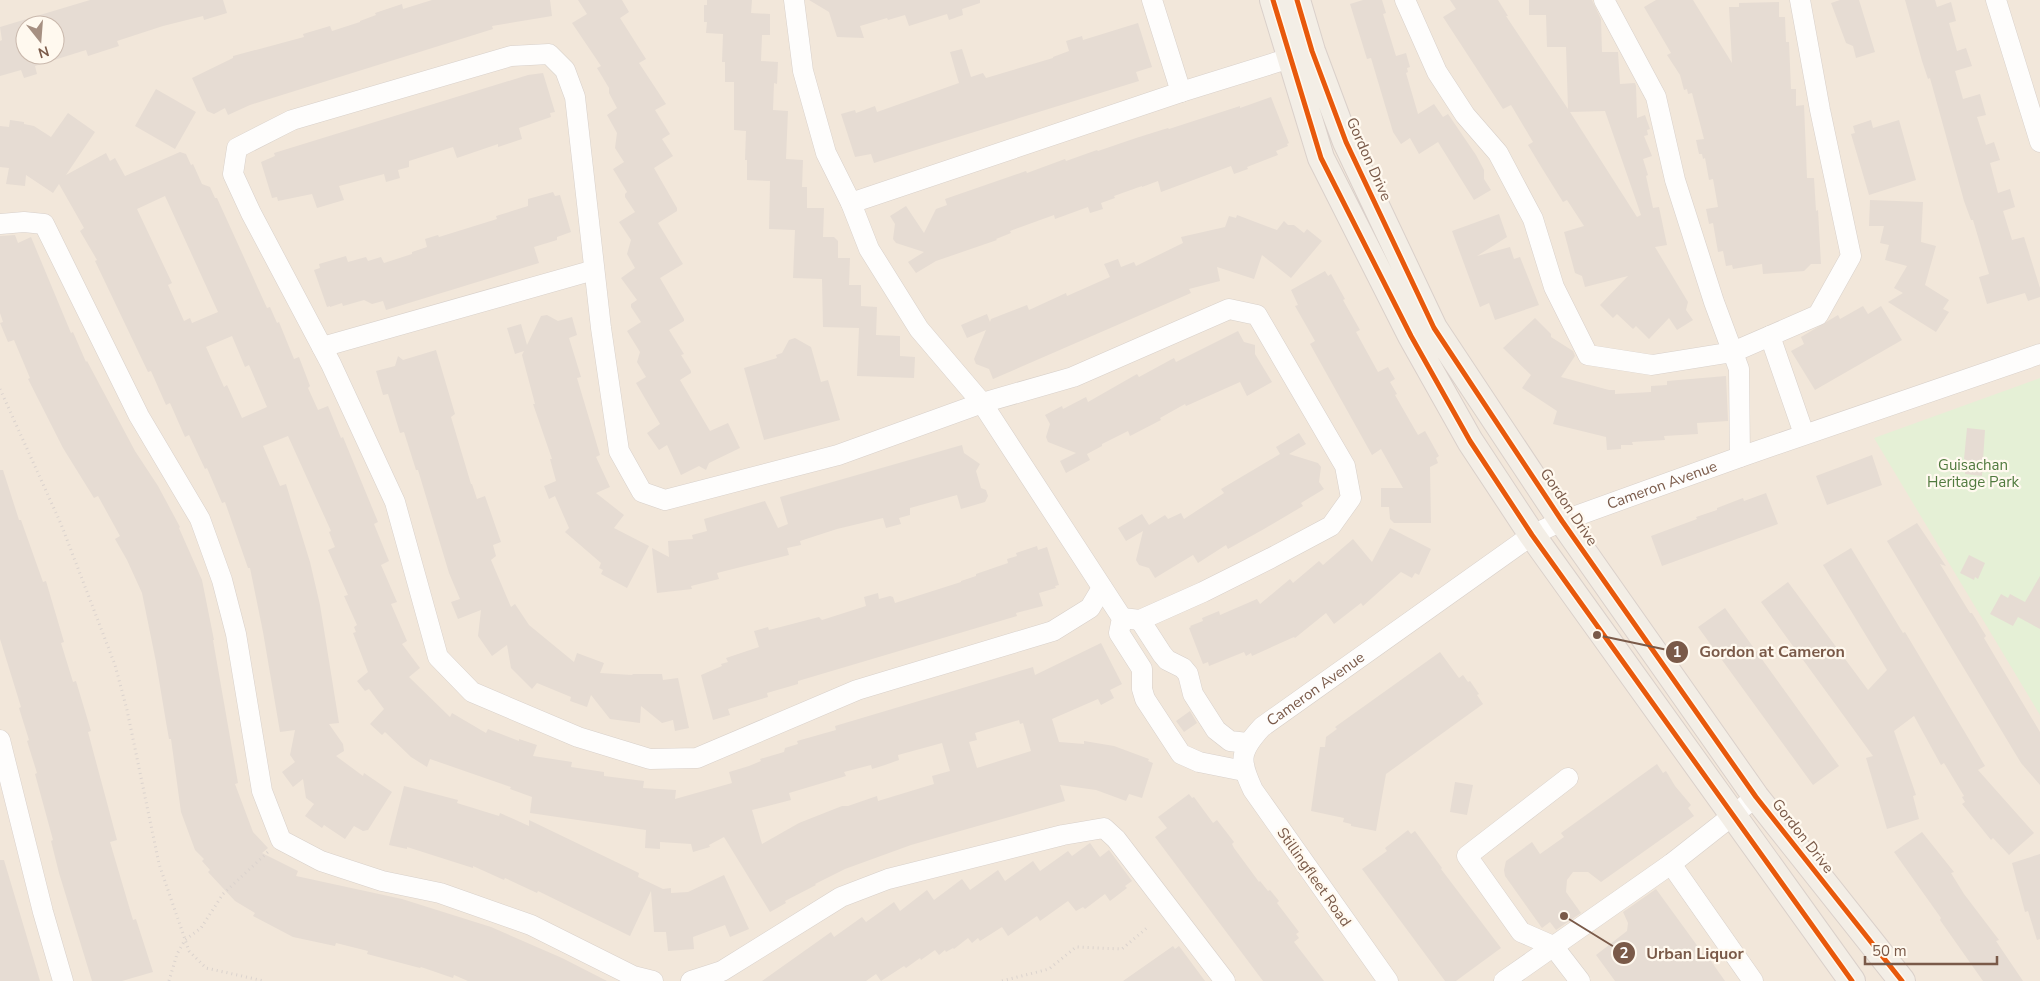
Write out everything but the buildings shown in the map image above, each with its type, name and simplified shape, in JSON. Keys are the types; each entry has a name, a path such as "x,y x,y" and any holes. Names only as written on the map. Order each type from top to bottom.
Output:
{"main road":[{"name":"Gordon Drive","path":"1274,0 1346,142 1434,328 1562,521 1756,797 1902,981"},
{"name":"Gordon Drive","path":"1297,0 1301,54 1321,158 1411,336 1461,425 1532,535 1852,981"}],"street":[{"path":"794,0 803,71 826,153 851,203 869,249 919,329 982,402 1102,588 1131,619 1167,660 1183,668 1188,674 1193,694 1216,730 1230,741 1247,743 1242,763 1244,771 1199,762 1181,754 1145,699 1142,689 1142,669 1119,633 1131,619 1220,584 1331,526 1351,498 1345,466 1257,315 1229,309 1073,377 982,402 838,455 665,500 642,492 619,451 594,270 575,97 565,70 549,54 511,56 292,120 238,148 233,174 251,213 322,347 395,502 438,657 472,692 578,737 650,759 697,758 857,690 1053,632 1090,608 1102,588"},
{"path":"1152,0 1181,92"},
{"path":"1404,0 1437,72 1465,115 1498,153 1533,219 1554,287 1588,356 1652,366 1732,352 1818,315 1852,256 1820,110 1800,0"},
{"path":"1604,0 1656,97 1675,180 1714,302 1739,369 1740,457"},
{"path":"1996,0 2034,101 2040,142"},
{"path":"851,203 1181,92 1301,54"},
{"path":"0,224 24,222 44,224 138,416 200,518 222,580 236,634 262,791 281,840 321,861 382,881 440,893 531,925 633,976 653,981"},
{"path":"322,347 594,270"},
{"path":"1770,336 1804,434"},
{"name":"Cameron Avenue","path":"1247,743 1262,727 1532,535 1562,521 1804,434 2040,354"},
{"path":"0,740 43,912 63,981"},
{"name":"Stillingfleet Road","path":"1244,771 1253,790 1388,981"},
{"path":"1568,778 1467,856 1521,932 1553,946 1580,981"},
{"path":"1504,981 1671,864 1756,797"},
{"path":"690,981 724,976 841,897 888,879 1063,834 1104,828 1116,839 1225,981"},
{"path":"1671,864 1753,981"}],"path":[{"path":"0,389 61,524 115,665 127,710 159,864 189,951 206,968 264,981"},
{"path":"169,981 177,954 185,940 201,928 223,894 281,840"},
{"path":"1002,981 1050,969 1076,947 1122,949 1148,927"}],"shaded area":[{"path":"0,0 2040,0 2040,981 0,981"}],"green space":[{"name":"Guisachan Heritage Park","path":"2040,378 2040,715 1874,438"}],"cycle path":[{"path":"1273,0 1321,158 1411,336 1470,441 1532,535 1852,981"},
{"path":"1297,0 1312,51 1346,142 1434,328 1562,521 1756,797 1902,981"}],"place":[{"name":"Gordon at Cameron","path":"1597,635"},
{"name":"Urban Liquor","path":"1564,916"}]}
